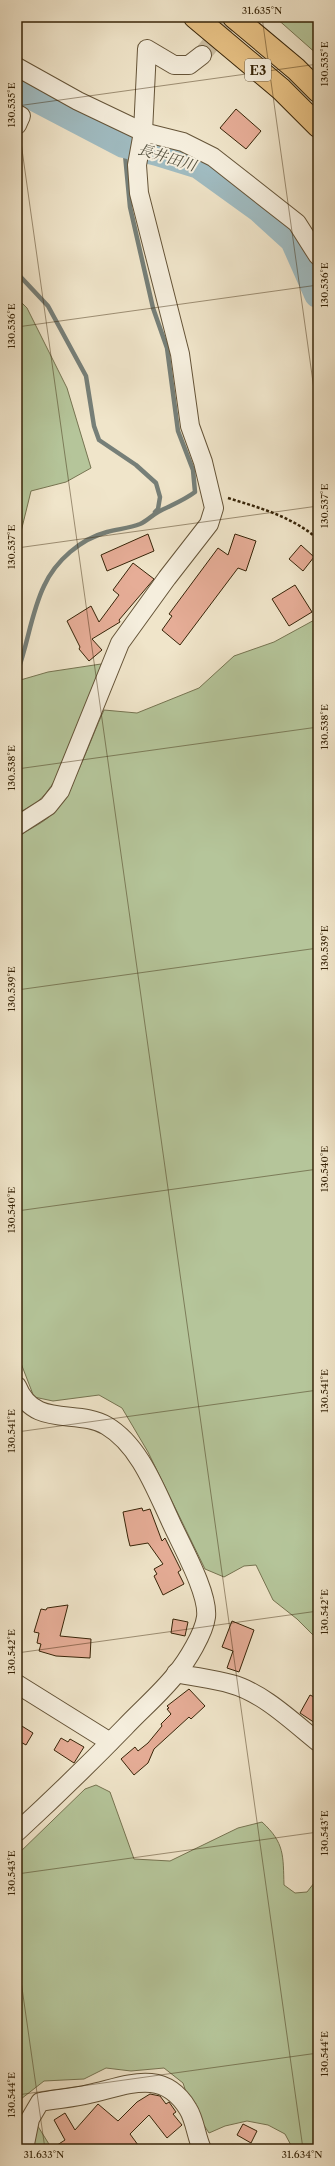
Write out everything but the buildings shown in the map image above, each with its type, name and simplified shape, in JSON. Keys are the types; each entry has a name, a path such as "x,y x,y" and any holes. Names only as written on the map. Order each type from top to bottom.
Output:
{"highway":[{"name":"E3","path":"195,17 281,89 318,126"},
{"name":"E3","path":"234,17 296,69 318,91"}],"street":[{"path":"17,826 48,806 60,791 120,643 158,590 209,524 214,508 212,493 190,426 180,354 139,193 138,165 143,132 147,49 174,65 189,65 202,55"},
{"path":"17,67 78,101 143,132 183,142 213,157 297,223 318,256"},
{"path":"17,114 21,116 17,126"},
{"path":"17,1386 28,1404 42,1413 91,1421 107,1426 134,1452 159,1497 193,1569 204,1601 206,1616 198,1640 176,1673 66,1787 17,1832"},
{"path":"176,1673 232,1684 247,1690 279,1709 318,1742"},
{"path":"17,1684 110,1742"},
{"path":"24,2149 30,2120 34,2109 40,2102 88,2094 140,2082 158,2083 178,2095 189,2110 202,2149"}],"path":[{"path":"212,493 282,515 304,527 318,539"}],"green space":[{"path":"275,17 318,17 318,55"},
{"path":"17,298 27,308 67,388 91,468 66,482 31,491 17,548"},
{"path":"318,618 318,1640 297,1619 273,1600 256,1565 244,1566 224,1577 205,1569 148,1452 122,1408 99,1395 53,1401 34,1397 17,1353 17,836 45,820 57,808 73,782 104,710 137,713 199,688 234,656 274,642"},
{"path":"101,664 100,673 82,723 56,779 46,793 36,803 17,814 17,681 48,672"},
{"path":"96,1785 110,1792 134,1859 170,1861 238,1828 262,1822 270,1830 279,1844 283,1858 284,1885 295,1893 307,1892 318,1878 318,2149 293,2149 285,2134 268,2125 247,2121 225,2126 209,2133 190,2104 183,2083 164,2068 131,2071 106,2068 84,2079 44,2081 21,2099 17,2111 17,1855 85,1789"},
{"path":"34,2120 52,2149 31,2149"}],"waterway":[{"name":"長井田川","path":"17,88 124,144 199,165 260,209 294,240 318,294"},
{"path":"17,673 40,596 49,577 62,559 79,545 97,535 140,524 158,512 195,492 193,470 178,431 167,348 153,308 130,207 124,144"},
{"path":"17,273 48,306 86,376 94,426 99,440 136,465 156,483 160,497 158,509 155,512"}],"tunnel":[{"path":"202,55 232,17"}]}
